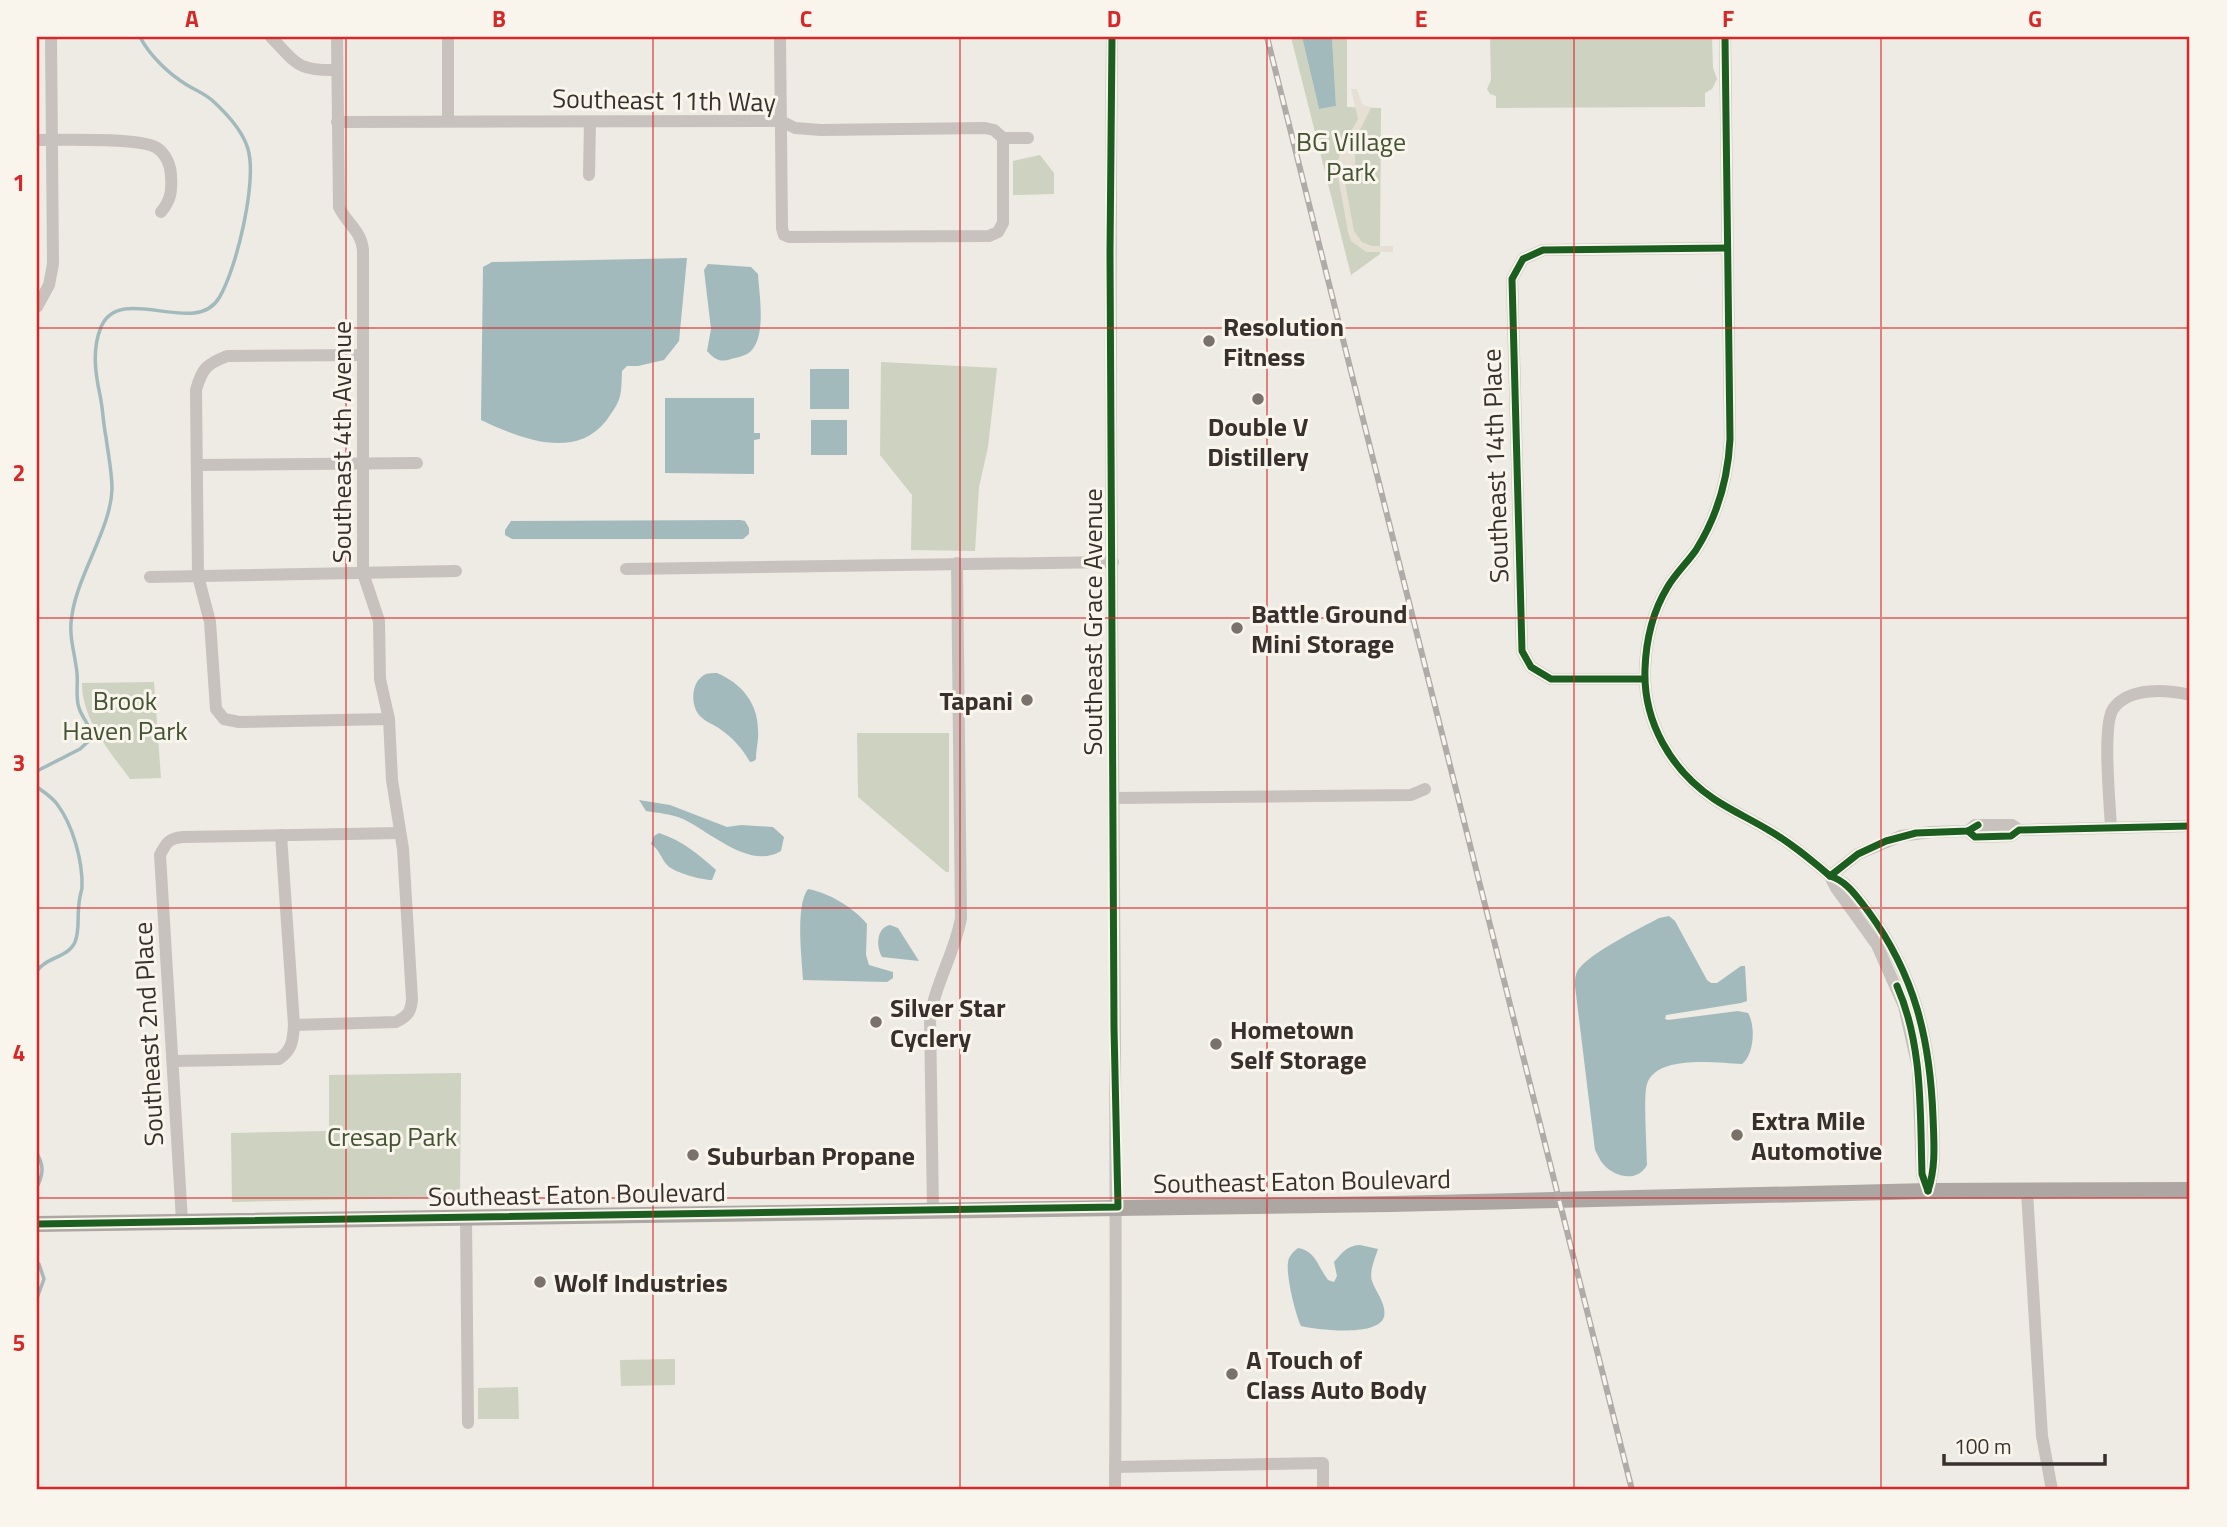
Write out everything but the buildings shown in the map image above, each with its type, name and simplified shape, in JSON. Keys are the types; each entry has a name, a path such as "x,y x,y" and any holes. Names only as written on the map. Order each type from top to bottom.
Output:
{"main road":[{"name":"Southeast Eaton Boulevard","path":"37,1224 1560,1202 1928,1191 2190,1190"}],"street":[{"path":"37,307 52,274 51,37"},
{"path":"271,37 298,65 315,70 337,70"},
{"name":"Southeast 4th Avenue","path":"294,1025 396,1023 411,1010 412,999 389,719 380,679 379,621 363,573 362,240 357,228 343,216 339,207 337,37"},
{"path":"448,37 448,121"},
{"path":"780,37 784,235 989,236 998,232 1003,223 1003,138"},
{"name":"Southeast Grace Avenue","path":"1112,37 1110,252 1118,1207 1115,1490"},
{"path":"1725,37 1730,439 1727,477 1709,528 1658,603 1647,639 1644,679 1649,709 1670,756 1685,775 1714,799 1788,842 1830,876 1841,879 1880,928 1906,976 1919,1012 1928,1055 1934,1172 1928,1191"},
{"name":"Southeast 11th Way","path":"337,121 781,121 795,128 821,130 985,128 993,130 1003,138 1028,138"},
{"path":"589,175 590,122"},
{"path":"37,140 133,142 156,148 163,154 171,173 171,194 168,204 161,212"},
{"name":"Southeast 14th Place","path":"1644,679 1555,680 1542,676 1523,656 1511,288 1513,275 1520,263 1534,252 1547,249 1727,248"},
{"path":"362,355 227,356 212,362 201,373 197,390 198,576 210,622 216,709 224,719 239,722 389,719"},
{"path":"198,466 417,463"},
{"path":"626,569 1113,562"},
{"path":"933,1210 930,1016 961,918 957,563"},
{"path":"150,577 456,571"},
{"path":"2111,828 2108,726 2113,709 2137,693 2190,695"},
{"path":"1114,798 1412,795 1425,789"},
{"path":"1830,876 1858,854 1886,841 1916,833 1968,831 1975,837 2011,836 2020,830 2190,826"},
{"path":"173,1061 279,1059 289,1052 294,1025 281,835 400,833"},
{"name":"Southeast 2nd Place","path":"182,1221 160,855 165,844 172,838 281,835"},
{"path":"2027,1192 2042,1436 2052,1490"},
{"path":"466,1217 468,1423"},
{"path":"1115,1467 1323,1464 1323,1490"}],"green space":[{"name":"BG Village Park","path":"1291,37 1302,37 1319,109 1336,106 1332,37 1347,37 1347,107 1381,108 1380,254 1351,275"},
{"path":"1490,37 1712,37 1713,68 1717,79 1712,89 1705,93 1705,107 1496,108 1496,96 1490,94 1487,89 1491,80"},
{"path":"1040,155 1054,173 1054,194 1013,195 1013,161"},
{"path":"881,362 997,368 988,447 979,487 975,551 911,550 912,495 880,455"},
{"name":"Brook Haven Park","path":"154,682 161,778 130,779 92,722 83,697 82,683"},
{"path":"857,733 949,733 949,872 858,797"},
{"name":"Cresap Park","path":"461,1073 460,1197 232,1202 231,1133 329,1131 329,1075"},
{"path":"675,1359 675,1385 621,1386 620,1360"},
{"path":"518,1387 519,1419 478,1419 478,1388"}],"shaded area":[{"path":"1351,89 1357,89 1362,104 1371,108 1359,132 1364,139 1355,153 1355,167 1343,171 1354,231 1362,242 1372,246 1393,246 1393,252 1366,252 1351,241 1348,232 1337,171 1334,170 1335,160 1338,160 1358,119"}],"water":[{"path":"1302,37 1332,37 1336,106 1319,109"},
{"path":"687,258 679,341 664,360 627,366 622,371 618,402 606,421 593,433 578,440 546,442 529,439 481,420 483,267 492,262"},
{"path":"708,264 751,267 758,274 760,329 754,348 745,355 720,360 707,351 711,329 704,270"},
{"path":"810,369 849,369 849,409 810,409"},
{"path":"665,398 754,398 754,433 760,433 760,439 754,440 754,474 665,473"},
{"path":"811,420 847,420 847,455 811,455"},
{"path":"511,521 745,521 749,528 749,534 743,539 512,539 505,535"},
{"path":"717,673 741,688 755,711 758,733 754,761 750,762 733,740 697,713 693,694 697,682 706,674"},
{"path":"639,800 670,805 727,827 773,827 784,837 781,851 769,856 744,853 683,819 646,811"},
{"path":"659,833 683,844 716,870 712,880 689,876 668,866 651,844 654,836"},
{"path":"808,889 840,902 867,924 866,955 869,965 893,972 893,978 887,982 803,980 800,919"},
{"path":"1669,916 1675,921 1711,983 1717,983 1745,966 1747,1001 1666,1015 1665,1019 1738,1011 1748,1013 1752,1025 1751,1047 1742,1064 1689,1062 1663,1068 1653,1074 1646,1090 1647,1165 1633,1176 1621,1175 1604,1165 1595,1150 1576,976 1584,963 1604,949 1659,918"},
{"path":"890,925 898,928 919,961 882,957 878,938 882,930"},
{"path":"1360,1245 1378,1249 1371,1277 1383,1303 1384,1317 1379,1323 1359,1330 1301,1326 1288,1276 1291,1254 1298,1248 1309,1252 1328,1280 1334,1282 1337,1276 1334,1262 1348,1248"}],"waterway":[{"path":"37,771 80,749 92,738 78,704 71,630 75,599 106,519 112,489 96,369 95,352 101,327 111,314 124,309 176,313 193,313 208,309 219,298 226,284 248,203 248,149 238,130 211,99 180,81 160,64 140,37"},
{"path":"37,787 55,801 68,822 79,856 82,878 75,942 67,951 37,971"},
{"path":"37,1154 42,1170 38,1185"},
{"path":"37,1298 44,1279 39,1264"}],"railway":[{"path":"1267,37 1632,1490"}],"cycle path":[{"path":"37,1224 1118,1207 1114,1028 1110,252 1112,37"},
{"path":"1725,37 1729,454 1724,483 1710,524 1696,550 1667,588 1654,617 1648,637 1645,669 1649,708 1663,743 1685,774 1721,803 1786,841 1847,886 1868,911 1898,959 1917,1009 1928,1061 1934,1146 1928,1191"},
{"path":"1644,679 1551,679 1531,667 1522,651 1512,279 1523,259 1543,250 1727,248"},
{"path":"1830,876 1858,854 1886,841 1916,833 1968,831 1978,825"},
{"path":"1968,831 1975,837 2011,836 2019,830 2190,826"},
{"path":"1897,986 1912,1031 1916,1055 1922,1174 1928,1191"}],"place":[{"name":"Resolution Fitness","path":"1209,341"},
{"name":"Double V Distillery","path":"1258,399"},
{"name":"Battle Ground Mini Storage","path":"1237,628"},
{"name":"Tapani","path":"1027,700"},
{"name":"Silver Star Cyclery","path":"876,1022"},
{"name":"Hometown Self Storage","path":"1216,1044"},
{"name":"Extra Mile Automotive","path":"1737,1135"},
{"name":"Suburban Propane","path":"693,1155"},
{"name":"Wolf Industries","path":"540,1282"},
{"name":"A Touch of Class Auto Body","path":"1232,1374"}]}
